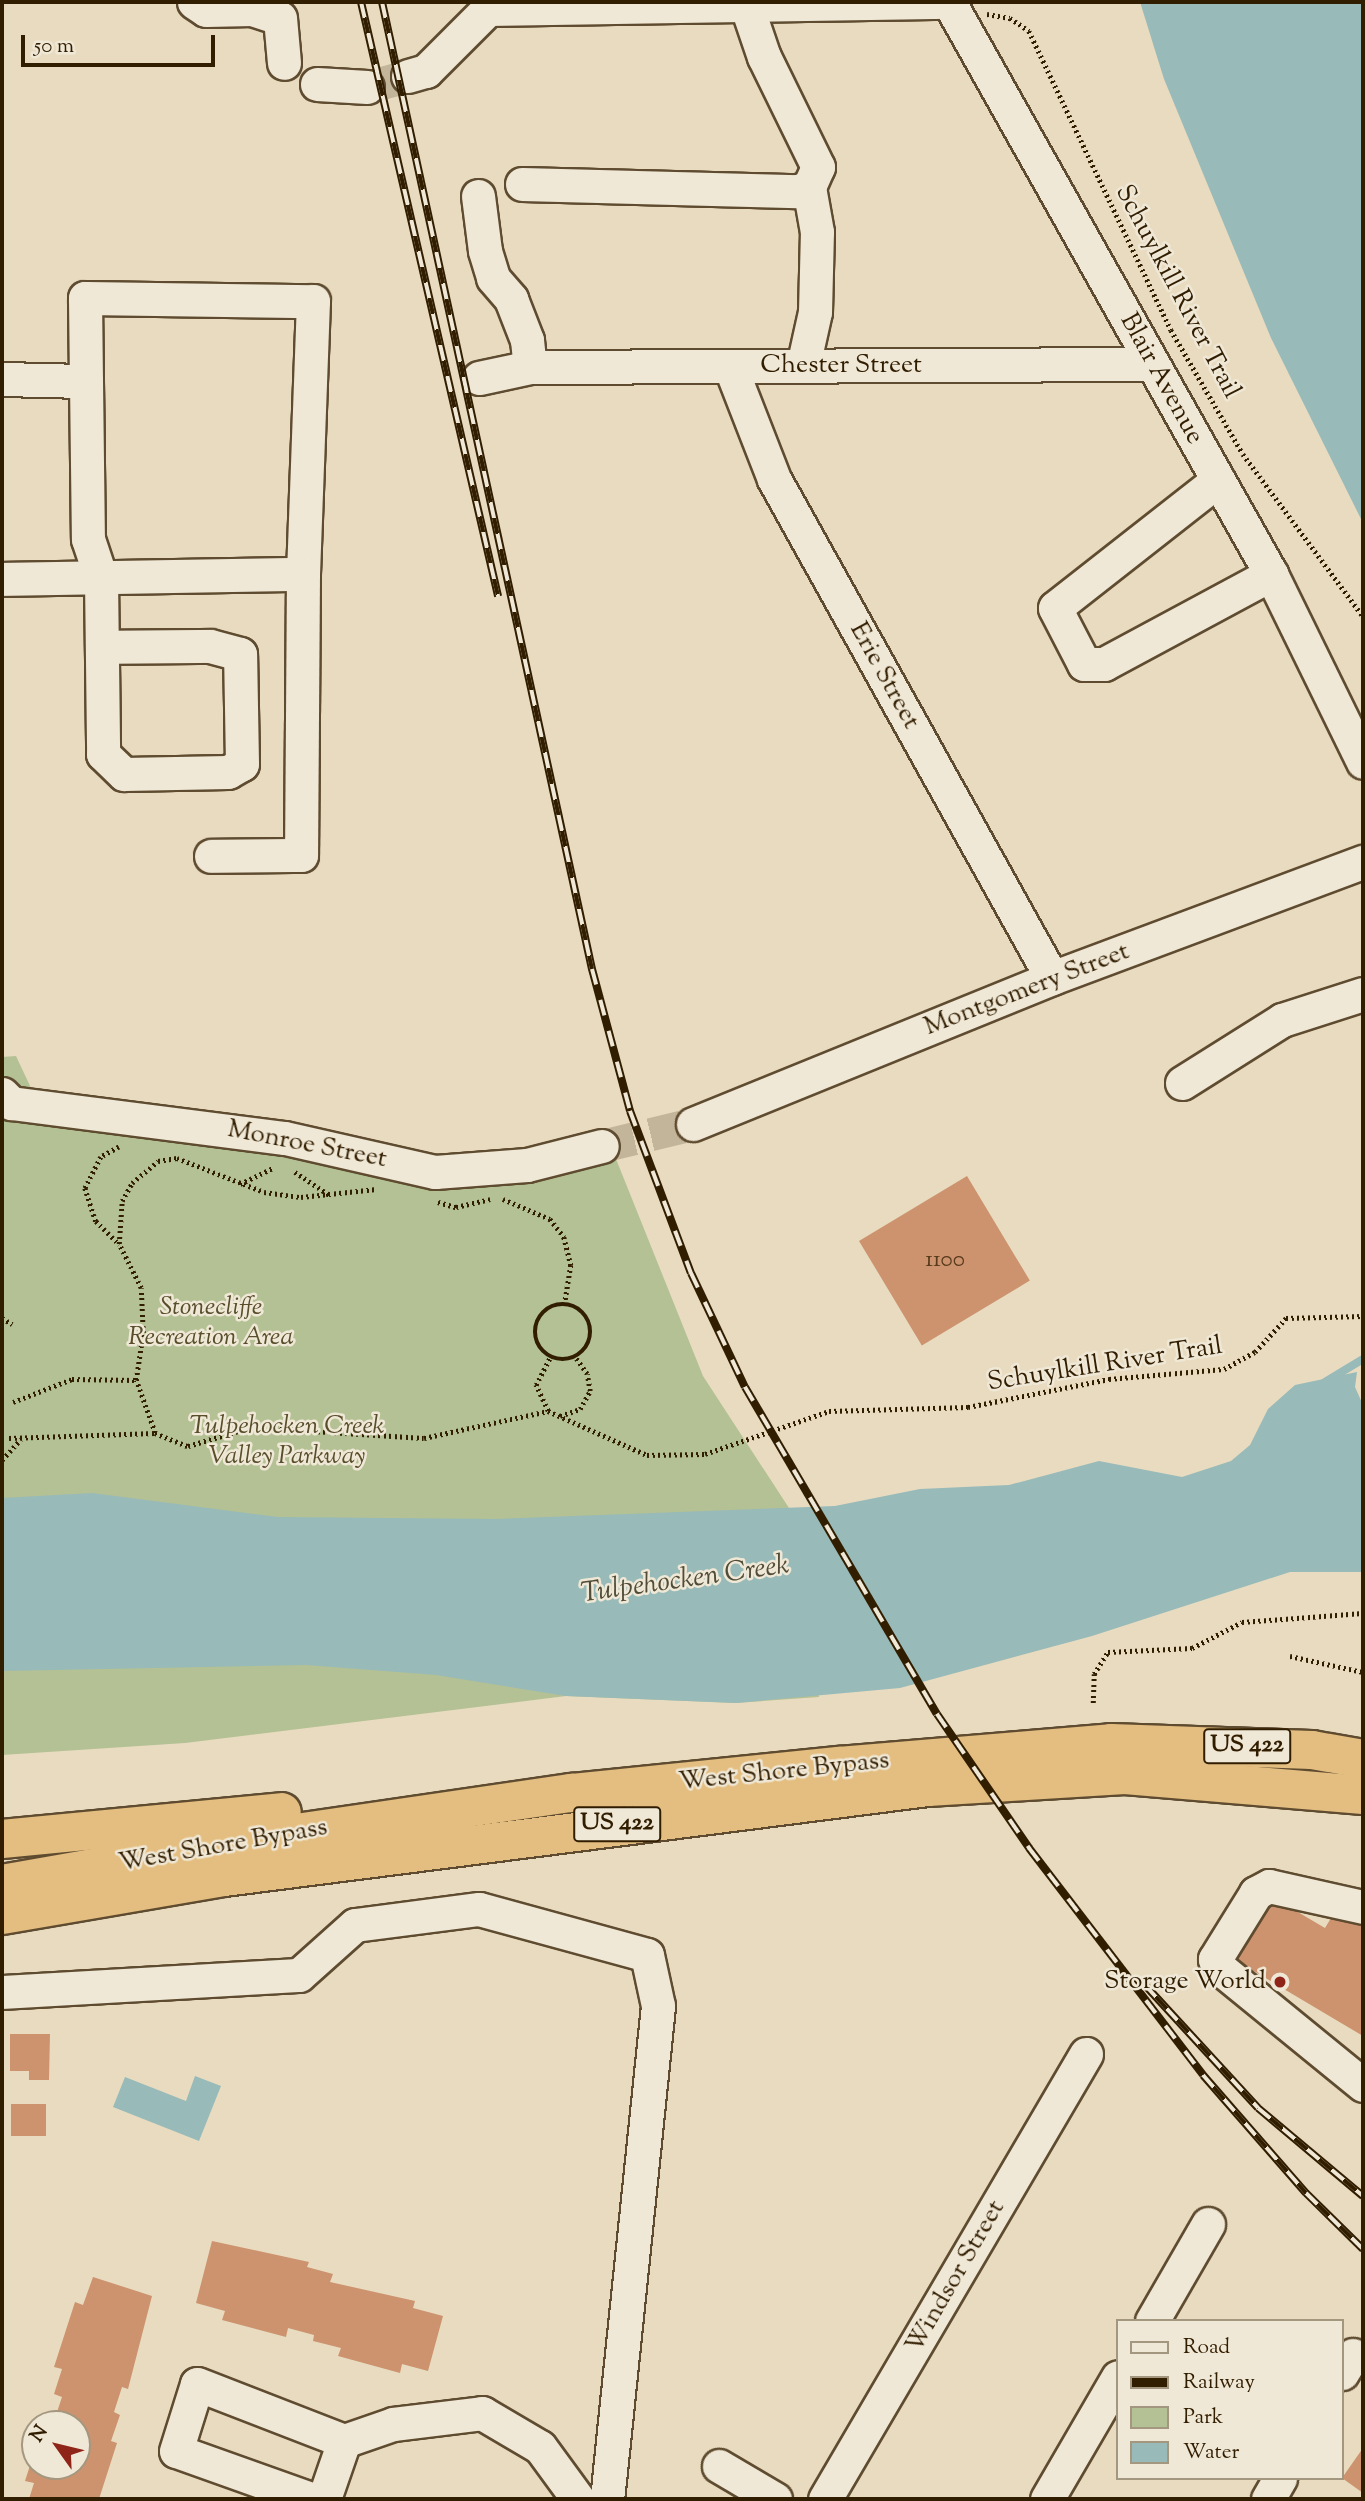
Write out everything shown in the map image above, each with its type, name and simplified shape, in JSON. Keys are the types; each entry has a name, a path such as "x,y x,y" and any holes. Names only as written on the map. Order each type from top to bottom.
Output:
{"highway":[{"path":"1130,1743 1322,1730 1363,1737"},
{"name":"West Shore Bypass","path":"2,1885 262,1838 572,1793 839,1766 1130,1743 1299,1749 1363,1759"},
{"path":"2,1839 839,1766"},
{"name":"West Shore Bypass","path":"2,1915 224,1877 928,1787 1125,1775 1237,1782 1363,1795"},
{"path":"1237,1782 1363,1811"}],"street":[{"path":"194,2 206,10 251,9 280,18 284,63"},
{"path":"408,76 426,71 488,9 711,3 953,8"},
{"path":"746,4 764,57 818,167 808,187 817,232 815,312 803,366"},
{"name":"Blair Avenue","path":"953,8 1271,574 1363,762"},
{"path":"317,84 367,87"},
{"path":"522,184 798,191 808,187"},
{"path":"478,195 485,251 519,319 530,367"},
{"path":"102,648 210,646 240,654 242,764 228,772 124,774 103,754 101,578 88,539 85,298 313,301 303,574 301,855 211,856"},
{"name":"Chester Street","path":"479,378 530,367 1152,364"},
{"name":"Erie Street","path":"730,366 774,479 1052,978"},
{"path":"2,379 86,381"},
{"path":"1218,480 1055,608 1084,664 1104,664 1271,574"},
{"path":"2,579 303,574"},
{"name":"Montgomery Street","path":"693,1124 1052,978 1363,862"},
{"path":"1182,1083 1282,1020 1363,994"},
{"name":"Monroe Street","path":"6,1099 285,1138 435,1172 527,1165 602,1146"},
{"path":"1363,1907 1269,1886 1256,1893 1215,1959 1222,1970 1363,2085"},
{"path":"2,1992 299,1975 355,1925 479,1909 647,1955 658,2006 607,2499"},
{"name":"Windsor Street","path":"825,2499 1086,2054"},
{"path":"1153,2319 1208,2224"},
{"path":"1046,2499 1116,2380"},
{"path":"311,2499 176,2451 197,2384 344,2441 393,2424 482,2413 540,2447 578,2499"},
{"path":"324,2499 344,2441"},
{"path":"719,2466 775,2499"},
{"path":"1268,2499 1279,2480"}],"path":[{"name":"Schuylkill River Trail","path":"953,8 1010,18 1029,31 1132,253 1199,380 1243,454 1363,616"},
{"path":"129,1144 101,1157 85,1188 96,1221 120,1244 141,1289 143,1333 136,1380 155,1433"},
{"path":"157,1151 239,1184 301,1198 332,1196 386,1186"},
{"path":"120,1244 121,1201 132,1183 158,1161 177,1158"},
{"path":"239,1184 281,1167"},
{"path":"291,1170 332,1196"},
{"path":"429,1197 456,1208 504,1199 550,1219 564,1237 570,1265 565,1304"},
{"path":"565,1304 582,1311 591,1326 588,1345 575,1357 550,1357 538,1343 536,1324 547,1309 565,1304"},
{"name":"Schuylkill River Trail","path":"548,1411 647,1455 705,1454 829,1411 968,1407 1109,1378 1224,1369 1255,1352 1286,1318 1363,1316"},
{"path":"2,1318 12,1324"},
{"path":"9,1438 155,1433 188,1446 252,1427 424,1438 548,1411 536,1385 550,1357"},
{"path":"559,1416 580,1409 590,1391 587,1374 575,1357"},
{"path":"13,1402 72,1379 136,1380"},
{"path":"2,1460 20,1438"},
{"path":"1093,1703 1094,1674 1108,1652 1192,1648 1242,1622 1363,1613"},
{"path":"1290,1656 1363,1672"}],"green space":[{"name":"Tulpehocken Creek Valley Parkway","path":"16,1056 46,1120 242,1142 433,1187 616,1159 703,1376 789,1508 819,1697 736,1703 566,1696 185,1743 2,1755 2,1057"}],"water":[{"path":"1140,2 1363,2 1363,523 1271,338 1164,79"},
{"name":"Tulpehocken Creek","path":"1357,1372 1355,1387 1363,1405 1363,1572 1290,1572 1092,1636 900,1688 736,1703 566,1696 436,1675 306,1665 2,1671 2,1498 92,1493 278,1517 496,1519 835,1506 920,1489 1009,1485 1099,1461 1182,1477 1231,1461 1250,1445 1268,1409 1295,1385"},
{"path":"195,2076 221,2086 199,2141 113,2107 125,2077 186,2101"}],"building":[{"path":"967,1176 1030,1281 922,1345 859,1241"},
{"path":"1274,1898 1325,1928 1337,1908 1363,1924 1363,2036 1237,1961"},
{"path":"10,2034 50,2034 49,2080 29,2080 29,2071 10,2071"},
{"path":"11,2104 46,2104 46,2136 11,2136"},
{"path":"212,2241 309,2262 307,2267 333,2274 330,2282 415,2301 413,2308 443,2316 428,2371 402,2364 400,2373 338,2356 341,2348 313,2341 314,2335 288,2328 286,2337 222,2320 225,2311 196,2303"},
{"path":"93,2277 152,2296 128,2389 122,2387 114,2412 120,2415 111,2441 117,2443 99,2499 29,2499 34,2483 25,2480 91,2480 91,2410 58,2410 62,2397 54,2394 62,2369 54,2367 75,2302 83,2305"},
{"path":"1363,2448 1363,2493 1344,2479 1344,2475"}],"waterway":[{"path":"1325,1382 1363,1359"}],"tunnel":[{"path":"367,87 408,76"},
{"path":"602,1146 693,1124"}],"railway":[{"path":"361,2 498,596"},
{"path":"382,2 592,969 630,1111 691,1273 745,1387 937,1714 1029,1848 1203,2075 1306,2193 1363,2249"},
{"path":"1145,1985 1258,2108 1363,2196"}],"place":[{"name":"Storage World","path":"1280,1982"}],"park label":[{"name":"Stonecliffe Recreation Area","path":"211,1323"}]}
